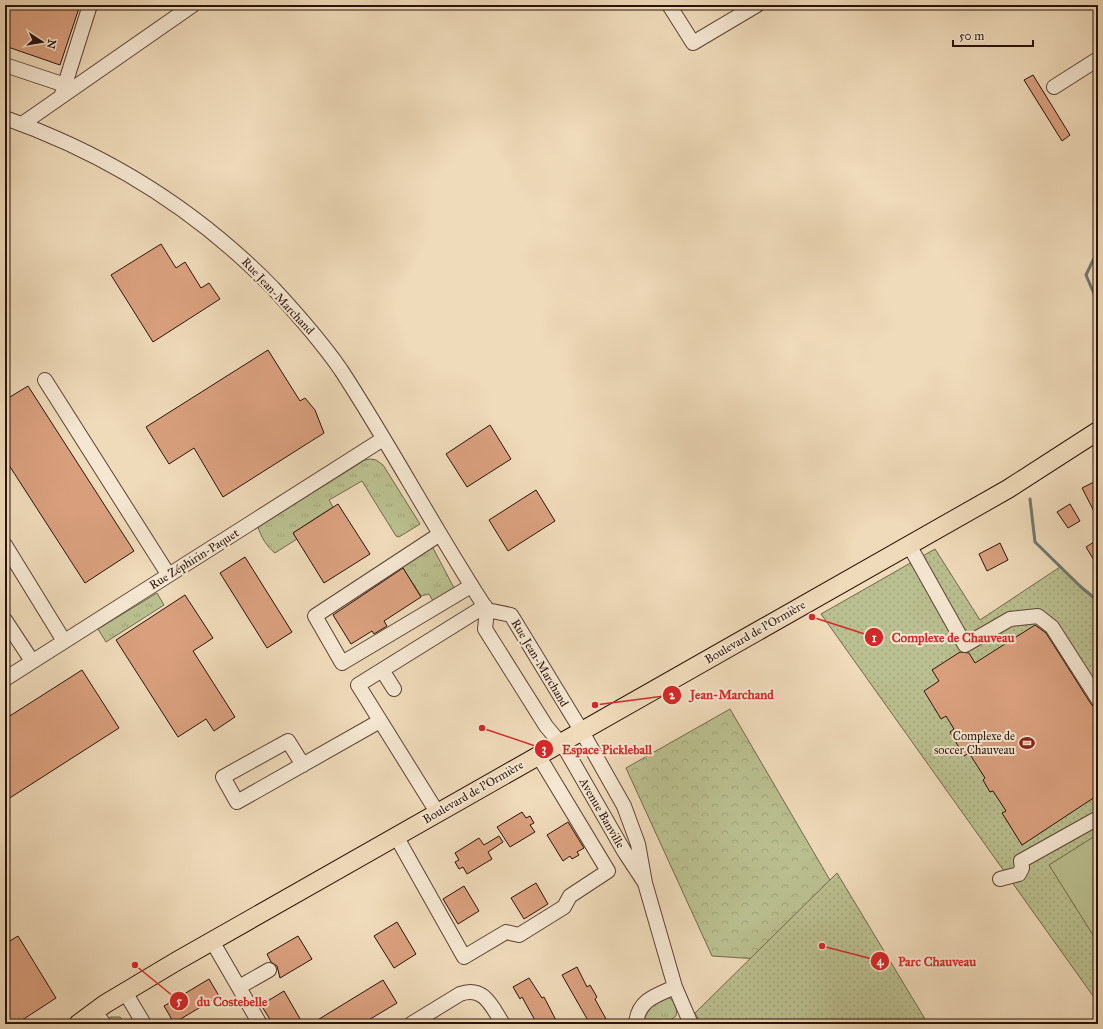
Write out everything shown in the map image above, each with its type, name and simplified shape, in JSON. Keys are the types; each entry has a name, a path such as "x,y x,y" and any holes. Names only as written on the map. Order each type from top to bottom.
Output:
{"main road":[{"name":"Boulevard de l'Ormière","path":"78,1024 99,1018 125,992 437,812 1008,488 1098,431"}],"street":[{"path":"63,91 90,5"},
{"path":"22,124 63,91 194,5"},
{"path":"669,5 693,43 757,5"},
{"path":"1054,87 1098,59"},
{"path":"5,65 63,91"},
{"name":"Rue Jean-Marchand","path":"5,118 81,149 142,182 194,218 242,258 304,321 340,370 486,608 511,615 581,730"},
{"path":"45,380 168,574"},
{"name":"Rue Zéphirin-Paquet","path":"5,679 382,439"},
{"path":"440,534 315,616 342,663 472,586"},
{"path":"5,544 64,641"},
{"path":"909,545 965,645 1010,619 1038,616 1052,628 1098,699"},
{"path":"437,812 358,685 486,608"},
{"path":"486,608 485,629 546,726 560,742"},
{"path":"5,620 32,661"},
{"path":"382,670 394,689"},
{"path":"303,764 288,741 223,777 238,802 380,721"},
{"name":"Avenue Banville","path":"581,730 624,806 638,844 645,883 685,1022"},
{"name":"Avenue Banville","path":"560,742 645,883"},
{"path":"396,836 464,957 506,932 519,935 564,907 570,896 608,871 538,755"},
{"path":"1000,879 1019,874 1022,868 1021,861 1098,818"},
{"path":"212,941 260,1024"},
{"path":"238,987 269,970"},
{"path":"636,1024 637,1013 644,1003 675,987"},
{"path":"411,1024 460,994 468,991 478,993 487,999 503,1024"},
{"path":"125,992 144,1024"}],"green space":[{"path":"365,460 376,460 383,465 420,524 399,537 396,536 362,481 329,500 333,507 293,533 297,539 275,553 269,548 258,527"},
{"path":"432,546 454,588 433,601 429,594 421,596 401,565"},
{"path":"935,549 980,620 1060,567 1098,601 1098,1003 821,614"},
{"path":"157,593 164,605 106,642 98,629"},
{"path":"730,709 914,1024 821,963 712,956 626,768"},
{"path":"1098,834 1098,943 1049,865"},
{"path":"837,873 928,1024 701,1024 695,1013"},
{"path":"667,997 672,1000 675,1005 676,1016 665,1024 645,1024 642,1020 643,1012"},
{"path":"110,1017 120,1017 127,1024 110,1024"}],"building":[{"path":"5,5 80,5 60,65 5,46"},
{"path":"1033,75 1070,135 1062,141 1024,80"},
{"path":"161,244 176,268 185,262 201,288 209,283 220,299 153,342 111,275"},
{"path":"268,350 300,401 305,398 315,410 324,433 223,497 194,448 169,464 146,427"},
{"path":"28,386 134,551 85,583 5,459 5,400"},
{"path":"490,425 511,459 467,487 446,454"},
{"path":"1098,480 1098,519 1082,488"},
{"path":"536,490 555,521 508,551 489,520"},
{"path":"338,504 370,554 324,583 293,533"},
{"path":"1070,504 1080,521 1068,528 1057,512"},
{"path":"1094,542 1098,549 1098,567 1086,547"},
{"path":"1000,543 1008,560 987,571 979,554"},
{"path":"245,557 292,632 267,648 220,573"},
{"path":"403,568 421,597 384,621 387,626 374,634 372,631 351,644 333,615"},
{"path":"185,595 213,638 193,651 235,717 214,731 206,719 178,737 116,640"},
{"name":"Complexe de soccer Chauveau","path":"1035,625 1046,633 1091,704 1098,712 1098,795 1022,845 1002,813 1006,811 993,791 990,792 983,780 985,778 969,753 964,756 950,732 954,729 946,716 941,719 924,691 939,681 932,670 960,652 969,653 975,663"},
{"path":"82,670 119,728 5,801 5,719"},
{"path":"522,812 526,818 530,816 534,823 530,825 535,832 510,847 497,827"},
{"path":"568,822 584,848 577,852 579,855 572,859 570,856 563,861 547,835"},
{"path":"499,836 503,842 488,852 492,859 467,874 463,867 459,869 455,862 459,860 455,853 479,838 484,845"},
{"path":"536,883 548,904 524,919 511,898"},
{"path":"464,886 479,911 458,924 443,899"},
{"path":"397,922 416,954 394,968 374,936"},
{"path":"18,936 56,998 16,1024 5,1024 5,944"},
{"path":"298,936 312,959 280,978 277,966 271,962 267,954"},
{"path":"577,967 587,987 590,985 597,997 595,999 606,1019 597,1024 590,1024 562,975"},
{"path":"529,978 542,998 544,997 558,1024 537,1024 522,997 520,999 513,987"},
{"path":"209,979 219,996 174,1023 164,1006"},
{"path":"383,980 397,1003 362,1024 311,1024"},
{"path":"284,991 303,1024 273,1024 261,1005"}],"waterway":[{"path":"1098,250 1086,275 1098,303"},
{"path":"1030,499 1035,542 1081,587 1098,601"}],"place":[{"name":"Complexe de Chauveau","path":"812,617"},
{"name":"Jean-Marchand","path":"595,705"},
{"name":"Espace Pickleball","path":"482,728"},
{"name":"Complexe de soccer Chauveau","path":"1027,743"},
{"name":"Parc Chauveau","path":"822,946"},
{"name":"du Costebelle","path":"135,965"}]}
